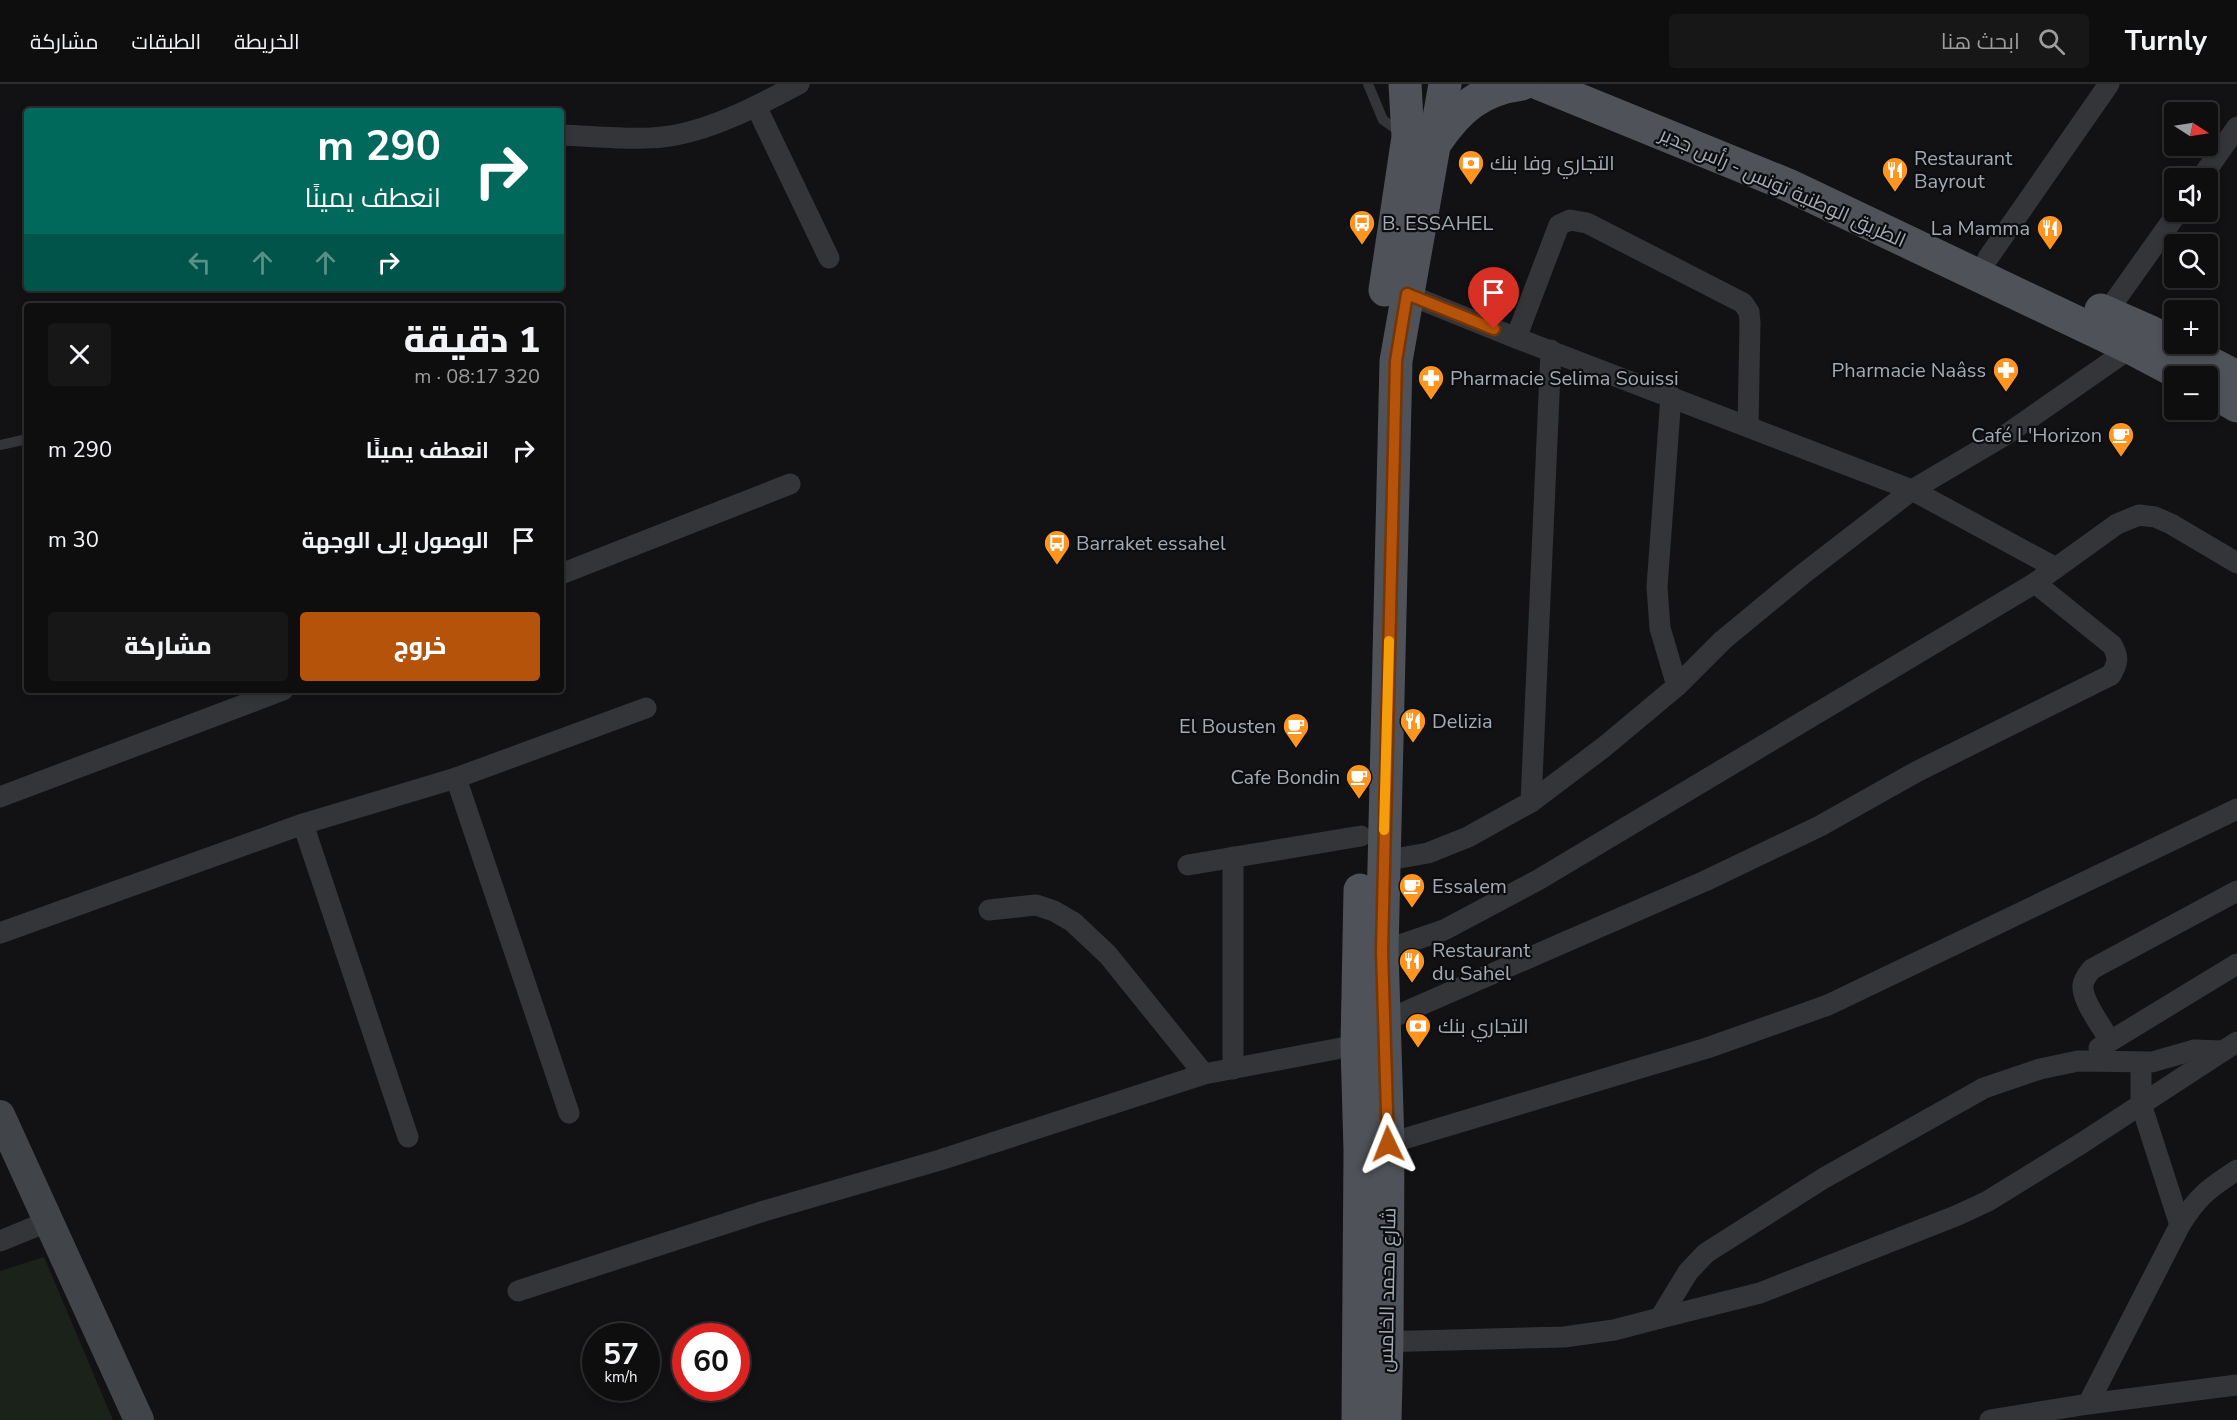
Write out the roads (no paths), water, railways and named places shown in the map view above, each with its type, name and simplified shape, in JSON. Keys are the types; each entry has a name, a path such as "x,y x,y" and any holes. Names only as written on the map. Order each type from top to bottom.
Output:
{"main road":[{"name":"شارع محمد الخامس","path":"1385,1420 1374,1342 1374,1148 1384,1022 1383,861 1396,361 1407,294 1421,142 1405,84"},
{"name":"شارع محمد الخامس","path":"1374,1148 1357,1045 1362,836 1382,314 1421,142 1445,84"},
{"path":"1421,142 1475,99 1504,86 1522,84"},
{"name":"الطريق الوطنية تونس - رأس جدير","path":"1540,84 1788,185 2141,340 2237,377"},
{"name":"الطريق الوطنية تونس - رأس جدير","path":"1597,84 1815,178 2107,312 2172,366"},
{"path":"2218,395 2237,406"},
{"path":"0,1115 135,1417"},
{"name":"شارع محمد الخامس","path":"1358,1420 1374,1342"}],"street":[{"path":"564,135 651,138 676,136 756,106 799,84"},
{"path":"1988,258 2109,84"},
{"path":"756,106 829,258"},
{"path":"2208,168 2237,127"},
{"path":"1516,338 1559,225 1570,220 1587,223 1743,303 1749,312 1750,323 1748,426"},
{"path":"2107,312 2171,222"},
{"path":"1407,294 1912,490 2056,568"},
{"path":"1383,861 1428,853 1468,837 1531,802 1604,747 1677,686 1723,640 1803,574 1912,490 2007,434 2141,340"},
{"path":"1531,802 1551,350"},
{"path":"1671,396 1657,587 1660,628 1677,686"},
{"path":"564,573 790,484"},
{"path":"1382,951 1444,930 1538,880 2035,583 2117,524 2139,515 2154,517 2171,524 2237,563"},
{"path":"1384,1022 1820,826 1916,771 2111,675 2118,664 2112,645 2035,583"},
{"path":"0,797 275,693"},
{"path":"0,933 303,824 456,778 646,708"},
{"path":"456,778 569,1113"},
{"path":"1374,1148 1707,1048 1828,1005 2237,809"},
{"path":"303,824 408,1137"},
{"path":"1188,865 1362,836"},
{"path":"1233,857 1233,1068"},
{"path":"2110,1041 2086,1000 2082,987 2092,969 2237,891"},
{"path":"989,910 1036,906 1054,911 1072,922 1108,955 1204,1074"},
{"path":"2078,1061 2237,964"},
{"path":"518,1291 764,1211 940,1160 1204,1074 1357,1045"},
{"path":"1660,1318 1688,1272 1706,1253 1824,1178 1984,1088 2040,1069 2078,1061 2141,1063 2194,1050 2230,1046"},
{"path":"1374,1342 1564,1337 1614,1330 1760,1293 1988,1201 2230,1046"},
{"path":"2141,1063 2141,1104 2180,1225"},
{"path":"2088,1404 2193,1203 2208,1189 2237,1170"},
{"path":"0,1241 49,1221"},
{"path":"1990,1420 2046,1416 2088,1404 2237,1385"}],"lane":[{"path":"1368,84 1383,120 1421,142"},
{"path":"0,445 24,440"}],"place":[{"name":"التجاري وفا بنك","path":"1471,186"},
{"name":"Restaurant Bayrout","path":"1895,193"},
{"name":"B. ESSAHEL","path":"1362,246"},
{"name":"La Mamma","path":"2050,251"},
{"name":"Pharmacie Naâss","path":"2006,393"},
{"name":"Pharmacie Selima Souissi","path":"1431,401"},
{"name":"Café L'Horizon","path":"2121,458"},
{"name":"Barraket essahel","path":"1057,566"},
{"name":"Delizia","path":"1413,744"},
{"name":"El Bousten","path":"1296,749"},
{"name":"Cafe Bondin","path":"1359,800"},
{"name":"Essalem","path":"1412,909"},
{"name":"Restaurant du Sahel","path":"1412,984"},
{"name":"التجاري بنك","path":"1418,1049"}]}
